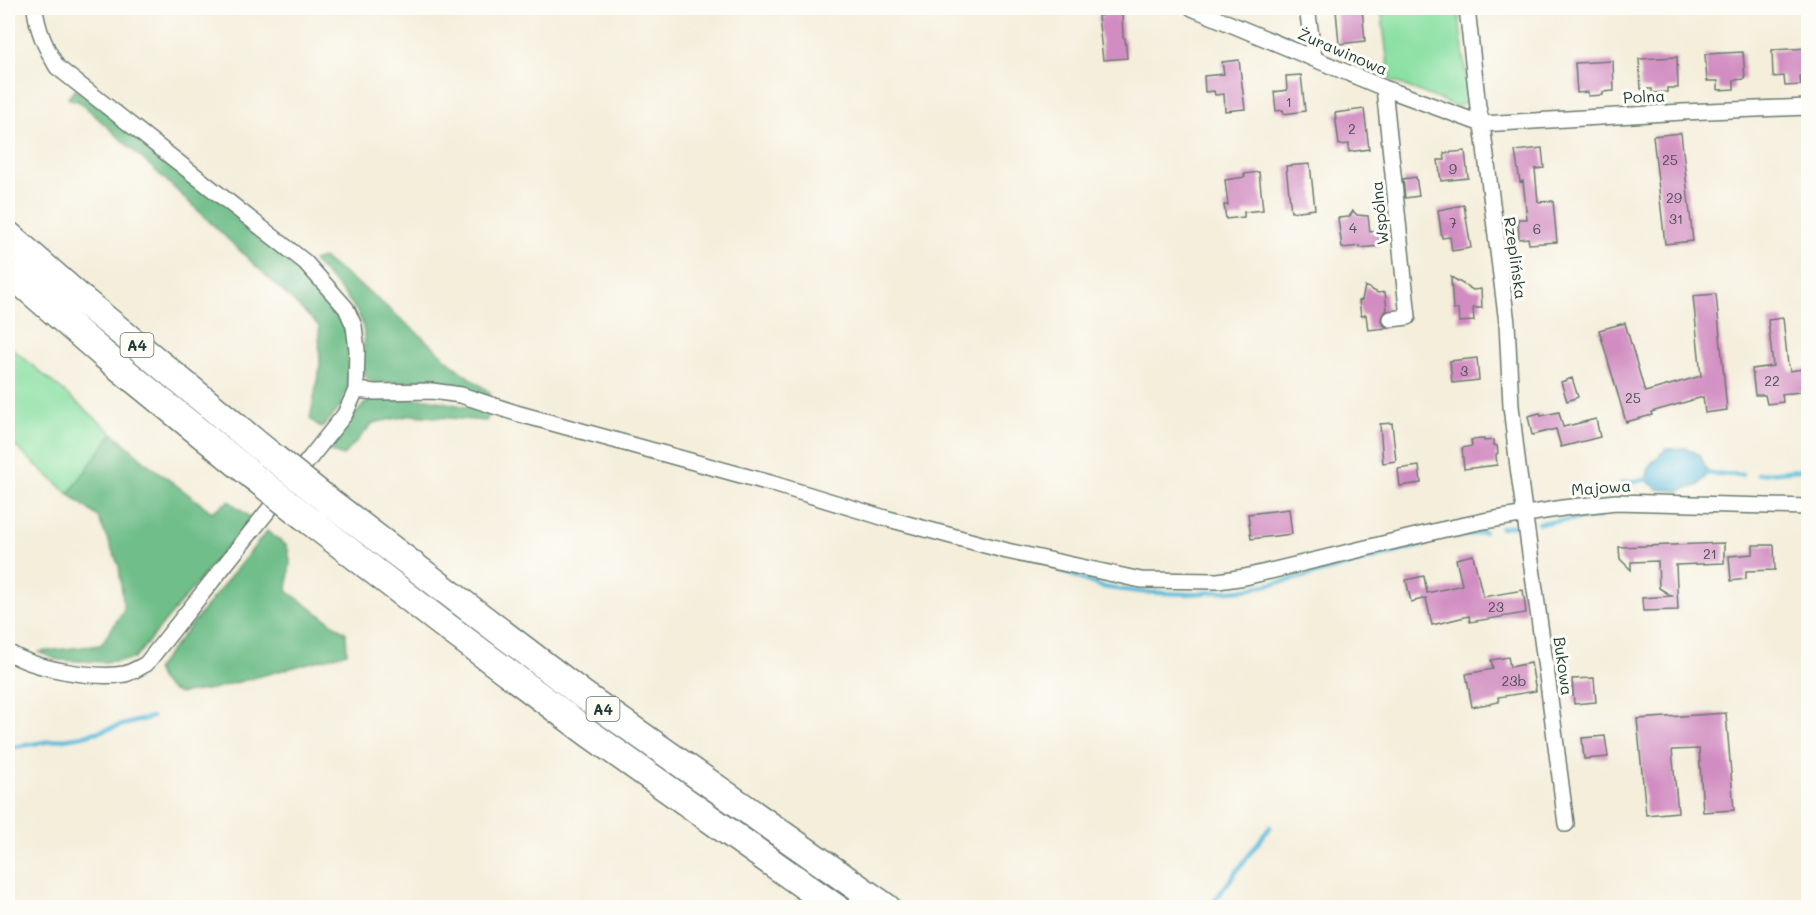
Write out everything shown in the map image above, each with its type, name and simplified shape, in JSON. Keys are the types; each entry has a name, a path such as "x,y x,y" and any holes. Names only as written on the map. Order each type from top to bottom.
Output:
{"highway":[{"name":"A4","path":"8,235 81,299 327,500 582,694 887,908"},
{"name":"A4","path":"8,271 103,354 310,521 590,735 836,908"}],"street":[{"path":"8,652 47,668 86,674 127,674 146,664 345,414 356,390 357,350 354,326 346,308 305,262 57,67 44,45 35,8"},
{"name":"Żurawinowa","path":"1192,8 1384,88 1482,124"},
{"path":"1307,8 1314,57"},
{"name":"Rzeplińska","path":"1467,8 1507,323 1511,406 1524,514"},
{"name":"Wspólna","path":"1384,88 1408,317 1391,319"},
{"name":"Polna","path":"1482,124 1809,107"},
{"name":"Majowa","path":"356,390 432,391 461,395 516,413 770,483 885,518 1007,550 1141,580 1218,581 1245,577 1399,539 1524,514 1616,502 1809,507"},
{"name":"Bukowa","path":"1524,514 1566,824"}],"green space":[{"path":"1381,8 1458,8 1469,100 1458,107 1390,80"},
{"path":"75,89 221,198 330,300 341,316 348,340 348,386 341,406 322,428 310,419 320,368 319,326 80,102 68,98"},
{"path":"323,258 369,292 460,371 491,393 487,397 443,384 374,383 361,373 363,326 346,296 313,261"},
{"path":"8,345 113,433 69,494 8,440"},
{"path":"375,398 428,399 491,412 486,421 412,415 373,423 343,456 326,450 364,404"},
{"path":"113,433 148,464 212,512 229,501 251,518 134,659 103,662 58,660 38,652 101,645 124,610 119,566 98,517 69,494"},
{"path":"267,531 287,546 290,561 287,591 346,633 347,653 212,689 179,694 169,689 161,681 156,669"}],"water":[{"path":"1686,448 1700,455 1708,473 1699,485 1679,491 1658,489 1646,480 1650,465 1666,449"}],"building":[{"path":"1362,8 1365,41 1339,44 1336,10"},
{"path":"1122,13 1127,58 1103,60 1098,16"},
{"path":"1809,48 1809,75 1800,76 1801,85 1785,86 1784,76 1773,77 1772,50"},
{"path":"1743,52 1745,79 1734,80 1734,89 1718,90 1718,81 1707,81 1705,54"},
{"path":"1677,57 1678,88 1667,88 1667,92 1652,93 1652,89 1641,89 1639,59"},
{"path":"1239,60 1245,109 1225,111 1224,94 1215,95 1214,91 1205,92 1204,76 1224,74 1222,62"},
{"path":"1613,61 1614,91 1603,92 1603,95 1588,96 1588,92 1577,93 1575,63"},
{"path":"1301,75 1305,111 1284,114 1283,110 1276,111 1274,92 1287,90 1286,76"},
{"path":"1364,109 1369,149 1349,152 1349,144 1339,145 1335,113"},
{"path":"1681,133 1693,241 1665,244 1653,136"},
{"path":"1542,148 1544,168 1535,169 1538,202 1553,201 1557,242 1529,244 1528,238 1519,239 1518,219 1527,219 1523,181 1520,182 1515,151"},
{"path":"1465,151 1468,178 1441,181 1438,160 1445,160 1444,153"},
{"path":"1310,164 1315,209 1291,212 1286,166"},
{"path":"1259,172 1263,210 1244,212 1244,217 1226,219 1224,205 1228,205 1225,180"},
{"path":"1416,177 1419,196 1405,198 1403,179"},
{"path":"1464,205 1471,248 1452,251 1450,237 1442,238 1438,210"},
{"path":"1353,211 1357,215 1368,216 1370,232 1378,231 1380,246 1342,248 1338,218 1349,217"},
{"path":"1451,277 1473,290 1481,289 1482,308 1473,308 1474,321 1459,322 1458,309 1453,310"},
{"path":"1365,286 1378,293 1385,292 1387,310 1381,320 1387,328 1368,330 1366,315 1361,316 1359,301 1362,300"},
{"path":"1716,294 1727,410 1705,413 1703,397 1626,422 1599,330 1625,323 1645,392 1701,376 1693,296"},
{"path":"1783,318 1790,371 1809,368 1809,391 1782,394 1783,402 1767,404 1765,395 1755,395 1752,369 1773,366 1768,320"},
{"path":"1477,358 1479,380 1452,383 1450,361"},
{"path":"1572,378 1578,397 1567,401 1561,382"},
{"path":"1559,412 1563,427 1596,419 1600,437 1561,447 1556,429 1532,435 1528,416"},
{"path":"1392,423 1396,461 1383,463 1380,424"},
{"path":"1484,439 1484,441 1494,440 1494,445 1497,446 1497,465 1464,469 1462,448 1472,446 1471,440"},
{"path":"1419,466 1421,483 1400,486 1398,469"},
{"path":"1289,509 1292,534 1251,539 1248,514"},
{"path":"1724,543 1724,563 1676,565 1678,610 1643,611 1642,598 1672,596 1659,588 1658,561 1631,562 1631,570 1620,559 1619,547"},
{"path":"1753,545 1774,545 1775,570 1746,571 1746,579 1731,581 1729,556 1753,554"},
{"path":"1473,555 1483,597 1523,590 1526,613 1470,622 1469,616 1432,625 1426,598 1411,602 1406,580 1424,576 1427,593 1462,585 1456,559"},
{"path":"1508,657 1510,667 1531,663 1536,691 1498,697 1499,702 1472,707 1466,674 1493,669 1491,660"},
{"path":"1594,678 1596,702 1574,704 1572,679"},
{"path":"1726,713 1734,810 1703,812 1699,749 1672,750 1678,812 1646,815 1637,719"},
{"path":"1605,736 1608,757 1584,759 1582,738"}],"waterway":[{"path":"1758,474 1808,469"},
{"path":"1702,473 1742,475"},
{"path":"1621,483 1649,479"},
{"path":"1539,523 1599,517"},
{"path":"1501,528 1520,525"},
{"path":"1457,537 1484,532"},
{"path":"1060,571 1102,587 1140,592 1187,594 1242,590 1291,580 1427,544"},
{"path":"8,748 82,736 152,717"},
{"path":"1209,908 1270,827"}]}
